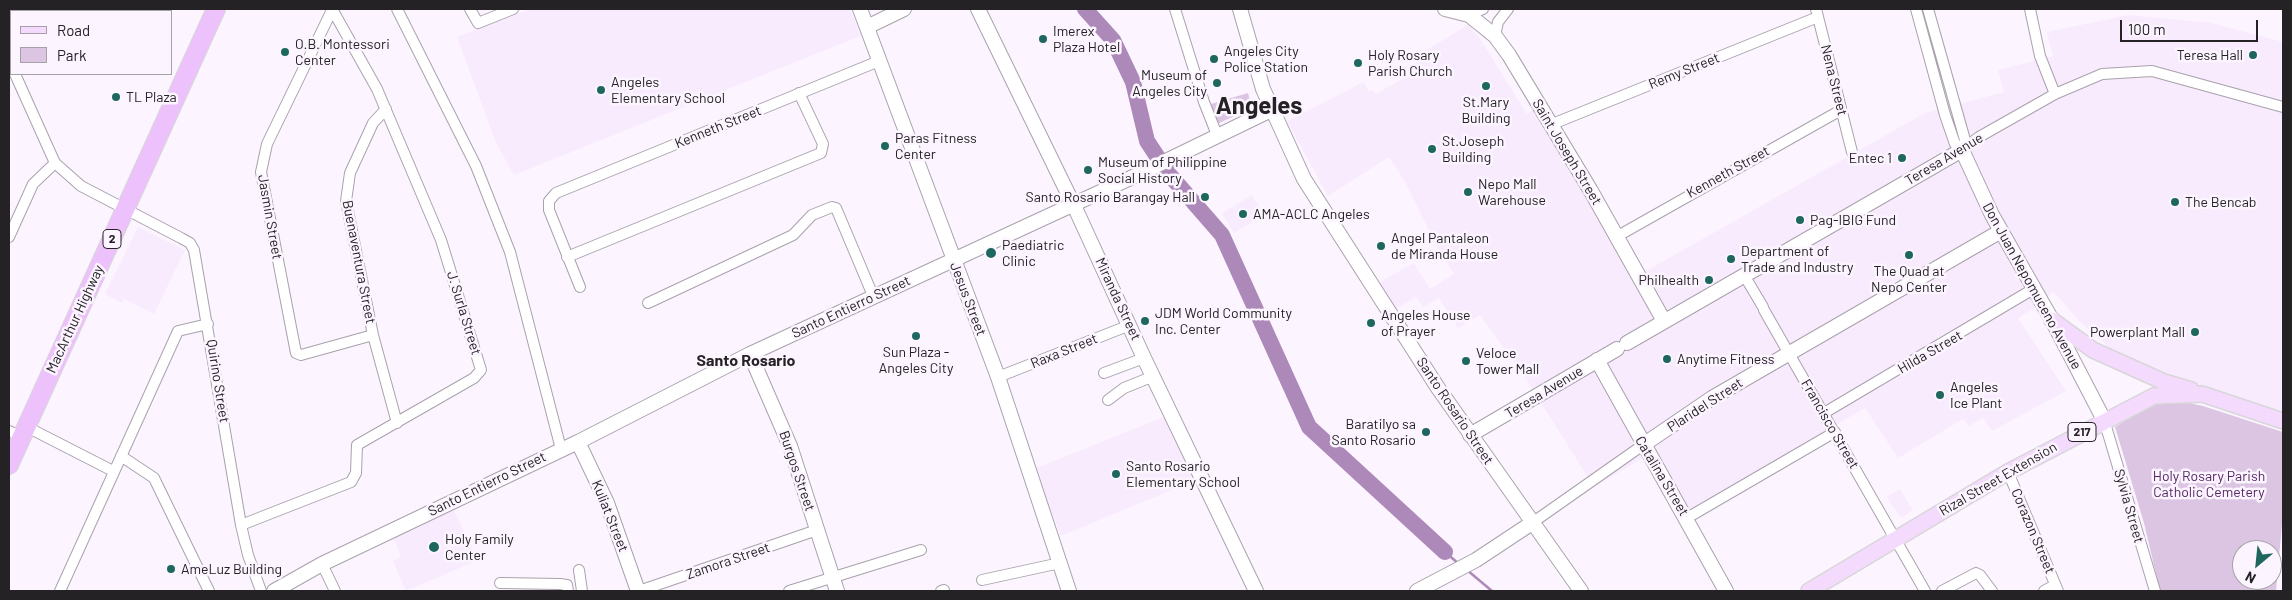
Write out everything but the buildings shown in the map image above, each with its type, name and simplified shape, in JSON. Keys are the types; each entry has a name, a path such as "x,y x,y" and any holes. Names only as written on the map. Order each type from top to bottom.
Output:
{"highway":[{"name":"MacArthur Highway","path":"9,465 19,432 125,208 213,10"}],"main road":[{"path":"2052,320 2093,350 2164,382 2202,394"},
{"name":"Rizal Street Extension","path":"1809,591 2008,472 2104,420 2154,396 2202,394 2283,420"}],"street":[{"name":"J. Surla Street","path":"241,525 351,482 356,473 355,447 474,378 481,370 441,240 386,108 332,9"},
{"name":"Jasmin Street","path":"332,9 268,144 261,172 293,348 296,353 301,355 373,335"},
{"path":"397,9 476,166 510,252 561,449"},
{"path":"470,9 478,23 512,9"},
{"name":"Jesus Street","path":"860,9 998,377 1069,591"},
{"path":"867,27 904,9"},
{"name":"Miranda Street","path":"978,9 1074,204 1144,358 1256,591"},
{"path":"1175,9 1204,102 1217,135"},
{"name":"Santo Rosario Street","path":"1241,9 1249,48 1271,110 1304,179 1470,436 1580,591"},
{"name":"Saint Joseph Street","path":"1445,9 1469,15 1495,36 1509,55 1664,321"},
{"path":"1469,15 1483,9"},
{"path":"1495,36 1498,22 1508,9"},
{"name":"Don Juan Nepomuceno Avenue","path":"1916,9 1955,144 1962,150 1974,179 2001,231 2035,288 2104,420"},
{"name":"Don Juan Nepomuceno Avenue","path":"1928,9 1965,140 1962,150"},
{"path":"2030,9 2040,56 2055,94"},
{"name":"Nena Street","path":"1817,13 1852,152"},
{"name":"Remy Street","path":"1550,125 1817,13"},
{"path":"1920,26 1932,24"},
{"name":"Kenneth Street","path":"567,257 548,205 556,193 879,61"},
{"name":"Teresa Avenue","path":"1470,436 1664,321 1962,150 1979,137 2055,94 2102,74 2152,71 2283,107"},
{"path":"9,237 33,184 55,163 15,75"},
{"path":"580,287 567,257 821,153 823,144 799,93"},
{"name":"Buenaventura Street","path":"386,108 373,123 350,173 346,201 373,335 397,423"},
{"name":"Santo Entierro Street","path":"274,591 322,564 578,442 750,354 1166,162 1217,135 1271,110"},
{"name":"Kenneth Street","path":"1616,237 1840,110"},
{"name":"Quirino Street","path":"55,163 81,186 190,243 194,250 241,525 248,555 262,591"},
{"path":"648,303 793,235 812,215 832,206 836,208 874,298"},
{"name":"Plaridel Street","path":"1417,591 1476,560 1712,398 2001,231"},
{"name":"Francisco Street","path":"1744,275 1925,591"},
{"name":"Hilda Street","path":"1824,413 2035,288"},
{"path":"60,591 178,331 208,324"},
{"name":"Raxa Street","path":"998,377 1130,325"},
{"name":"Burgos Street","path":"750,354 790,446 837,591"},
{"path":"1104,373 1144,358"},
{"name":"Catalina Street","path":"1597,360 1643,445 1687,518 1726,591"},
{"path":"1108,400 1124,388 1154,376"},
{"name":"Sylvia Street","path":"2104,420 2155,591"},
{"path":"19,432 113,471"},
{"path":"1687,518 1835,432"},
{"name":"Kuliat Street","path":"578,442 607,503 638,591"},
{"path":"121,456 154,478 209,591"},
{"name":"Corazon Street","path":"2008,472 2056,588"},
{"name":"Zamora Street","path":"638,591 817,530"},
{"path":"789,591 921,550"},
{"path":"982,580 1060,563"},
{"path":"322,564 335,591"},
{"path":"580,570 582,591"},
{"path":"1942,591 1976,573 1980,575 1992,591"},
{"path":"500,583 560,584 567,585 568,591"},
{"path":"2044,591 2056,588"}],"shaded area":[{"name":"Angeles Elementary School","path":"530,9 850,9 861,36 514,175 496,143 457,37"},
{"path":"2128,15 2212,23 2283,42 2283,411 2171,377 2122,358 2081,323 2053,291 2043,303 2018,318 2066,391 1992,431 1983,418 1969,426 1963,419 1898,458 1865,408 1680,516 1643,458 1594,487 1526,379 1480,315 1458,328 1439,298 1423,307 1416,297 1393,311 1376,284 1414,263 1430,289 1454,274 1437,247 1405,182 1389,157 1328,196 1287,121 1364,82 1368,91 1373,90 1376,94 1420,69 1413,58 1468,25 1479,37 1527,114 1536,107 1639,275 1925,113 2004,92 1998,70 2053,56 2047,32"},
{"name":"AMA-ACLC Angeles","path":"1252,195 1264,215 1234,233 1222,213"},
{"path":"138,227 185,250 154,314 124,299 122,303 105,294"},
{"name":"Santo Rosario Elementary School","path":"1171,414 1198,479 1061,536 1034,469"},
{"path":"1900,489 1913,510 1901,518 1887,497"},
{"name":"Holy Family Center","path":"452,506 478,560 406,591 393,561 401,557 393,537"}],"green space":[{"path":"1248,93 1252,108 1217,124 1211,104"},
{"name":"Holy Rosary Parish Catholic Cemetery","path":"2172,399 2203,406 2283,432 2283,513 2281,540 2232,540 2232,590 2276,591 2160,591 2144,523 2115,427 2155,402"}],"waterway":[{"path":"1085,9 1113,40 1133,82 1147,141 1168,173 1222,235 1309,427 1445,552"},
{"path":"1445,552 1459,564"},
{"path":"1467,570 1492,591"}],"place":[{"name":"Imerex Plaza Hotel","path":"1043,39"},
{"name":"O.B. Montessori Center","path":"285,52"},
{"name":"Teresa Hall","path":"2253,55"},
{"name":"Angeles City Police Station","path":"1214,59"},
{"name":"Holy Rosary Parish Church","path":"1358,63"},
{"name":"Museum of Angeles City","path":"1217,83"},
{"name":"St.Mary Building","path":"1486,86"},
{"name":"Angeles Elementary School","path":"601,90"},
{"name":"TL Plaza","path":"116,97"},
{"name":"Paras Fitness Center","path":"885,146"},
{"name":"St.Joseph Building","path":"1432,149"},
{"name":"Entec 1","path":"1902,158"},
{"name":"Museum of Philippine Social History","path":"1088,170"},
{"name":"Nepo Mall Warehouse","path":"1468,192"},
{"name":"Santo Rosario Barangay Hall","path":"1205,197"},
{"name":"The Bencab","path":"2175,202"},
{"name":"AMA-ACLC Angeles","path":"1243,214"},
{"name":"Pag-IBIG Fund","path":"1800,220"},
{"name":"Angel Pantaleon de Miranda House","path":"1381,246"},
{"name":"Paediatric Clinic","path":"991,253"},
{"name":"The Quad at Nepo Center","path":"1909,255"},
{"name":"Department of Trade and Industry","path":"1731,259"},
{"name":"Philhealth","path":"1709,280"},
{"name":"JDM World Community Inc. Center","path":"1145,321"},
{"name":"Angeles House of Prayer","path":"1371,323"},
{"name":"Powerplant Mall","path":"2195,332"},
{"name":"Sun Plaza - Angeles City","path":"916,336"},
{"name":"Anytime Fitness","path":"1667,359"},
{"name":"Veloce Tower Mall","path":"1466,361"},
{"name":"Angeles Ice Plant","path":"1940,395"},
{"name":"Baratilyo sa Santo Rosario","path":"1426,432"},
{"name":"Santo Rosario Elementary School","path":"1116,474"},
{"name":"Holy Family Center","path":"434,547"},
{"name":"AmeLuz Building","path":"171,569"}],"district":[{"name":"Angeles","path":"1259,106"},
{"name":"Santo Rosario","path":"746,361"}]}
